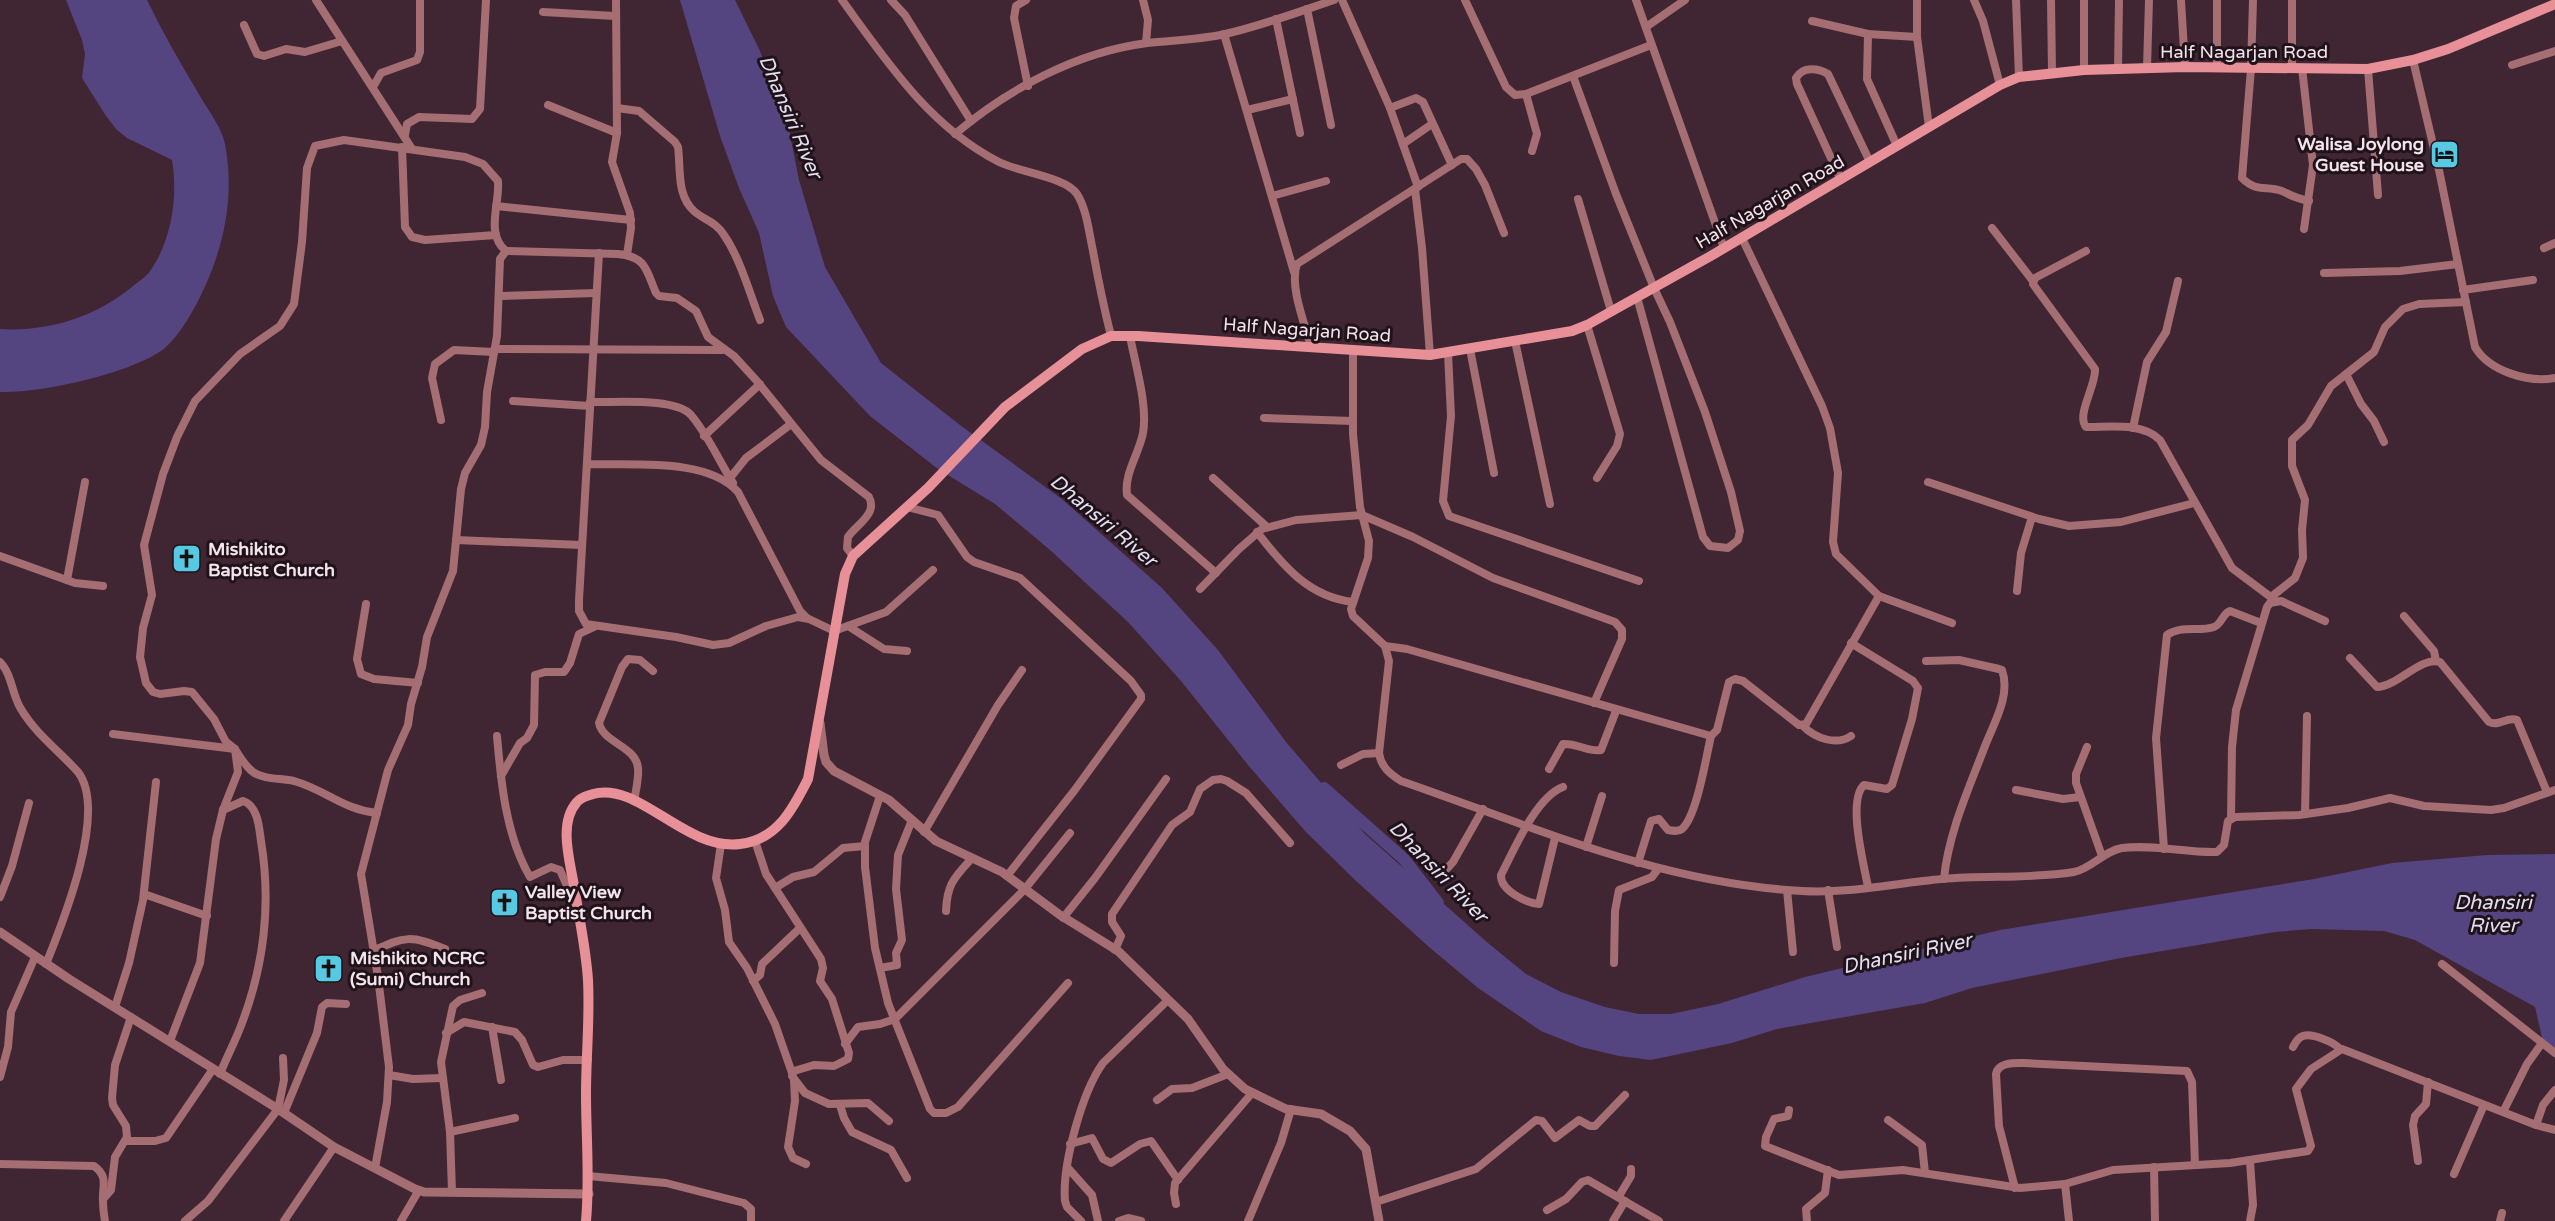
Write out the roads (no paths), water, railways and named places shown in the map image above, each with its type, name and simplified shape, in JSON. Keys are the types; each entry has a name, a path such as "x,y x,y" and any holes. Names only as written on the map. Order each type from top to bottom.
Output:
{"main road":[{"name":"Half Nagarjan Road","path":"853,556 928,488 1005,407 1082,349 1111,336 1430,355 1572,331 1587,325 1742,238 2000,85 2019,77 2084,70 2217,66 2251,69 2368,69 2413,60 2448,49 2555,4"},
{"path":"586,1221 589,1194 586,1092 588,980 568,844 569,818 572,809 581,798 597,793 621,796 634,801 690,834 730,846 755,841 778,828 794,808 808,779 845,574 853,556"}],"street":[{"path":"316,0 412,149"},
{"path":"373,87 381,73 417,60 420,52 420,0"},
{"path":"405,135 407,124 419,117 472,119 478,113 482,99 486,0"},
{"path":"615,0 617,133 612,162 631,220 627,255"},
{"path":"842,0 910,92 955,135 1001,163 1019,171 1064,183 1077,194 1087,223 1111,336"},
{"path":"891,0 905,15 971,121"},
{"path":"1026,0 1016,6 1014,18 1028,86"},
{"path":"1143,0 1148,20 1146,43"},
{"path":"955,135 971,121 1069,63 1146,43 1196,40 1224,34 1334,0"},
{"path":"1342,0 1389,108 1417,188 1430,355"},
{"path":"1465,0 1506,87 1515,95 1526,94 1651,45"},
{"path":"1636,0 1724,248"},
{"path":"1646,27 1685,0"},
{"path":"1917,0 1917,37 1929,127"},
{"path":"1974,0 1983,21 2000,85"},
{"path":"2016,0 2019,77"},
{"path":"2051,0 2052,72"},
{"path":"2084,0 2084,70"},
{"path":"2118,69 2119,0"},
{"path":"2147,68 2149,0"},
{"path":"2181,0 2185,67"},
{"path":"2217,0 2217,66"},
{"path":"2253,0 2251,69 2242,178 2254,187 2279,190 2295,199 2309,201"},
{"path":"2292,0 2297,68 2313,165 2304,229"},
{"path":"1307,9 1331,125"},
{"path":"543,12 615,16"},
{"path":"1276,19 1300,133"},
{"path":"1812,21 1868,34 1917,37"},
{"path":"244,25 257,54 264,56 286,49 305,52 342,40"},
{"path":"1224,34 1294,272 1295,286 1311,347"},
{"path":"1868,34 1867,79 1897,146"},
{"path":"2512,65 2555,51"},
{"path":"2413,60 2439,170 2475,347 2480,357 2489,364 2529,379 2555,378"},
{"path":"1841,180 1797,84 1796,78 1800,72 1809,69 1822,70 1828,74 1870,162"},
{"path":"2368,69 2378,195"},
{"path":"1573,76 1616,194 1698,393 1731,492 1740,536 1728,548 1710,546 1703,537 1637,297"},
{"path":"1526,94 1537,134 1532,151"},
{"path":"1247,111 1293,99"},
{"path":"1389,108 1410,99 1420,99 1452,165"},
{"path":"548,105 617,133"},
{"path":"617,108 639,111 675,142 678,147 680,183 685,198 696,213 713,223 724,234 760,320"},
{"path":"1403,144 1432,124"},
{"path":"377,813 359,811 338,803 320,791 293,781 260,776 244,764 235,749 226,742 214,720 192,692 160,694 153,692 146,682 140,657 143,628 152,595 144,545 163,474 177,437 195,401 240,354 280,326 294,304 302,242 307,168 313,149 341,140 465,157 483,164 498,181 496,235 498,245 506,251 627,255 642,261 659,296 676,298 696,311 704,333 723,350 734,356 760,384 826,466 869,497 872,502 866,517 848,537 847,548 853,556"},
{"path":"402,147 405,227 412,237 425,240 496,235"},
{"path":"1294,272 1297,264 1461,159 1467,159 1476,168 1504,233"},
{"path":"1272,196 1326,181"},
{"path":"1578,199 1611,311"},
{"path":"496,206 631,220"},
{"path":"1992,228 2033,281 2034,286 2095,369 2095,378 2082,416 2083,424 2086,427 2133,428 2153,433 2160,440 2232,568 2273,599 2325,621"},
{"path":"1742,238 1822,406 1830,428 1839,480 1833,534 1834,550 1865,585 1879,596 1952,623"},
{"path":"2544,248 2555,243"},
{"path":"375,1168 389,1075 386,1032 360,874 388,770 408,725 427,637 453,571 461,489 465,473 481,445 495,351 500,296 500,259 506,251"},
{"path":"2033,281 2086,251"},
{"path":"599,254 579,611 586,624 723,645 798,617 834,631 893,608 933,570"},
{"path":"2324,273 2400,271 2458,264"},
{"path":"2463,290 2534,280"},
{"path":"2133,428 2147,362 2166,332 2178,281"},
{"path":"500,296 597,293"},
{"path":"1353,350 1353,421 1362,515 1369,541 1368,558 1351,609 1353,616 1385,646 1389,661 1379,753 1383,767 1401,781 1482,809 1555,838 1658,869 1751,886 1787,890 1828,890 1944,879 2042,876 2077,871 2102,856 2123,848 2217,852 2224,845 2226,825 2231,819 2232,747 2236,710 2261,623 2273,599 2295,578 2303,558 2302,524 2305,500 2292,466 2292,440 2308,425 2331,386 2374,352 2385,327 2403,309 2419,304 2466,302"},
{"path":"1587,325 1620,434 1617,446 1597,478"},
{"path":"1130,336 1142,402 1144,430 1126,482 1127,495 1216,573"},
{"path":"1515,341 1550,504"},
{"path":"1470,349 1494,473"},
{"path":"441,420 432,378 435,364 453,350 723,350"},
{"path":"1448,353 1451,416 1443,501 1444,509 1449,516 1639,581"},
{"path":"2346,374 2384,442"},
{"path":"704,436 760,384"},
{"path":"513,401 676,406 690,414 738,492 764,544 789,585 800,611 808,619"},
{"path":"1264,418 1353,421"},
{"path":"730,478 746,458 791,424"},
{"path":"587,464 688,468 724,479 738,492"},
{"path":"1213,478 1267,527"},
{"path":"68,580 85,482"},
{"path":"1928,482 2032,517 2069,526 2134,520 2194,503"},
{"path":"907,507 938,515 962,550 974,562 1020,578 1131,681 1141,695 1141,699 1074,791 1007,876"},
{"path":"1200,589 1257,532 1267,527 1296,520 1362,515 1456,558 1493,578 1615,622 1622,630 1622,639 1594,703"},
{"path":"2017,591 2021,553 2032,517"},
{"path":"1257,532 1281,563 1294,575 1328,598 1353,602"},
{"path":"456,540 582,545"},
{"path":"0,556 68,580 104,586"},
{"path":"1803,726 1809,720 1879,596"},
{"path":"366,604 357,659 362,674 374,679 418,683"},
{"path":"2164,849 2156,738 2167,635 2173,631 2216,626 2224,613 2230,610 2261,623"},
{"path":"2404,616 2434,651 2436,661"},
{"path":"848,626 884,650 907,651"},
{"path":"501,776 520,742 527,738 534,725 535,675 545,672 564,672 570,663 579,634 586,628 595,627"},
{"path":"1851,643 1913,681 1918,688 1914,713 1892,785 1887,789 1864,785 1858,796 1856,810 1868,887"},
{"path":"1385,646 1418,652 1616,711 1711,736"},
{"path":"634,801 637,762 630,753 602,730 599,723 626,661 635,658 653,671"},
{"path":"2231,819 2305,814 2348,808 2390,798 2424,806 2491,810 2504,808 2551,791 2517,720 2510,719 2497,724 2489,722 2440,662 2428,662 2389,684 2377,687 2350,658"},
{"path":"1926,661 1959,660 2002,670 2004,676 2002,705 1946,857 1944,879"},
{"path":"0,662 9,677 19,707 37,731 78,771 83,778 87,794 81,861 62,925 46,964"},
{"path":"924,832 998,705 1022,670"},
{"path":"1638,863 1651,821 1659,819 1668,830 1677,831 1682,828 1689,817 1696,801 1711,736 1717,730 1729,682 1735,679 1743,681 1814,735 1841,741 1851,736"},
{"path":"1549,769 1563,744 1573,744 1595,751 1601,750 1616,711"},
{"path":"819,715 826,762 834,771 880,796 936,841 1007,876 1064,918 1115,950 1188,1019 1228,1074 1252,1093 1291,1109 1321,1114 1358,1138 1368,1157 1379,1221"},
{"path":"2305,814 2307,716"},
{"path":"113,734 235,749"},
{"path":"497,736 501,776 514,838 525,868 530,877 551,867 560,870 578,912"},
{"path":"2087,747 2076,774 2080,797 2102,856"},
{"path":"170,1041 201,963 216,839 223,810 237,777 235,749"},
{"path":"1341,765 1363,754 1379,753"},
{"path":"1064,918 1166,779"},
{"path":"1115,950 1121,936 1112,922 1112,914 1172,825 1192,809 1203,786 1213,780 1221,779 1246,793 1290,843"},
{"path":"115,1007 129,963 144,894 156,783"},
{"path":"1555,838 1541,902 1534,904 1505,887 1500,878 1527,826 1551,794 1563,787"},
{"path":"2016,790 2058,798 2080,797"},
{"path":"880,796 867,832 866,846 866,878 880,968 895,1019 930,1109 940,1114 958,1107 1068,983"},
{"path":"1586,847 1602,796"},
{"path":"126,1141 155,1141 166,1138 217,1071 242,1025 252,995 266,915 263,854 253,808 243,801 223,810"},
{"path":"0,897 12,867 29,803"},
{"path":"1442,874 1454,862 1482,809"},
{"path":"880,968 897,965 896,953 902,940 896,889 898,855 912,820"},
{"path":"845,1044 862,1025 880,1024 895,1019 1024,890 1070,833"},
{"path":"755,841 764,869 821,959 823,968 820,981 832,999 849,1056 845,1061 834,1066 814,1065 793,1076"},
{"path":"721,844 716,879 725,910 729,942 745,965 777,1029 793,1076 808,1095 829,1104 868,1102 889,1121"},
{"path":"775,888 793,877 814,872 843,848 866,846"},
{"path":"946,911 948,888 972,858"},
{"path":"1614,963 1615,911 1619,890 1652,877 1658,869"},
{"path":"1787,890 1792,951"},
{"path":"1828,890 1837,947"},
{"path":"144,894 207,916"},
{"path":"753,981 760,975 762,964 800,928"},
{"path":"0,932 35,957 281,1111 334,1147 419,1190 589,1194"},
{"path":"374,951 404,938 428,942 445,949"},
{"path":"0,1077 8,1047 11,1012 35,957"},
{"path":"2442,964 2555,1053"},
{"path":"452,1192 450,1132 441,1062 446,1033 455,1003 482,993"},
{"path":"1081,1221 1067,1207 1065,1201 1067,1167 1070,1144 1099,1069 1168,1000"},
{"path":"186,1221 208,1201 281,1111 317,1033 322,1007 327,1004 346,1004"},
{"path":"103,1199 111,1190 115,1157 126,1141 126,1126 113,1105 112,1098 115,1065 131,1017"},
{"path":"446,1033 464,1022 519,1035 527,1055 536,1066 563,1060 588,1060"},
{"path":"492,1027 501,1080"},
{"path":"2293,1047 2301,1037 2307,1035 2334,1043 2340,1049 2536,1125 2555,1130"},
{"path":"2503,1112 2527,1064 2542,1043"},
{"path":"1789,1110 1788,1116 1774,1119 1766,1137 1765,1146 1839,1174 1894,1169 2015,1188 2065,1184 2113,1170 2250,1161 2304,1152 2310,1149 2296,1089 2311,1069 2340,1049"},
{"path":"281,1111 284,1080 283,1058"},
{"path":"2015,1188 1998,1118 1996,1074 2002,1065 2024,1063 2187,1071 2192,1082 2194,1165"},
{"path":"1157,1100 1172,1089 1192,1088 1228,1074"},
{"path":"389,1075 413,1079 442,1078"},
{"path":"793,1076 795,1101 788,1147 793,1158 806,1164"},
{"path":"2418,1161 2413,1125 2415,1116 2425,1107 2428,1082"},
{"path":"2536,1125 2543,1105 2555,1090"},
{"path":"1176,1204 1174,1188 1178,1180 1252,1093"},
{"path":"1376,1202 1476,1169 1536,1120 1542,1121 1555,1138 1579,1120 1595,1126 1625,1095"},
{"path":"840,1105 852,1132 893,1152 907,1178"},
{"path":"2454,1174 2484,1105"},
{"path":"1248,1221 1281,1143 1291,1109"},
{"path":"450,1132 515,1118"},
{"path":"1888,1120 1922,1145 1925,1173"},
{"path":"1070,1144 1092,1138 1103,1159 1111,1162 1144,1142 1151,1141 1178,1180"},
{"path":"284,1221 334,1147"},
{"path":"2250,1161 2253,1205 2250,1221"},
{"path":"0,1164 94,1166 104,1178 106,1185 103,1199 105,1221"},
{"path":"1067,1167 1092,1195 1098,1221"},
{"path":"2154,1167 2155,1221"},
{"path":"1613,1221 1631,1176 1631,1169"},
{"path":"1807,1221 1806,1209 1825,1192 1828,1170"},
{"path":"588,1176 666,1183 744,1203 751,1209 751,1221"},
{"path":"1547,1210 1566,1199 1582,1182 1588,1180 1659,1221"},
{"path":"2065,1184 2069,1221"},
{"path":"401,1221 419,1190"},
{"path":"1119,1221 1128,1218 1141,1221"}],"water":[{"path":"66,0 147,0 221,132 228,167 227,213 223,235 209,278 188,319 162,350 124,369 81,381 17,392 0,392 0,329 53,325 87,314 119,297 142,279 158,259 172,217 174,174 172,160 127,138 106,116 82,78 85,54 82,40"},
{"name":"Dhansiri River","path":"680,0 735,0 760,51 787,119 799,180 825,267 881,363 960,425 1062,499 1162,588 1218,650 1286,742 1365,834 1526,974 1561,992 1605,1007 1639,1014 1671,1014 1718,1004 1805,977 2000,930 2314,879 2392,863 2487,855 2555,854 2555,1053 2543,1042 2535,1007 2415,940 2384,931 2312,929 2275,932 2121,958 1972,988 1925,1003 1777,1029 1732,1043 1651,1060 1619,1056 1581,1047 1541,1031 1478,988 1429,947 1305,831 1248,765 1181,681 1128,622 1050,550 995,504 938,469 870,416 786,327 773,296 759,233 720,136"}],"waterway":[{"name":"Dhansiri River","path":"1324,788 1404,859 1438,903"}],"place":[{"name":"Walisa Joylong Guest House","path":"2445,154"},
{"name":"Mishikito Baptist Church","path":"187,559"},
{"name":"Valley View Baptist Church","path":"504,902"},
{"name":"Mishikito NCRC (Sumi) Church","path":"329,968"}]}
